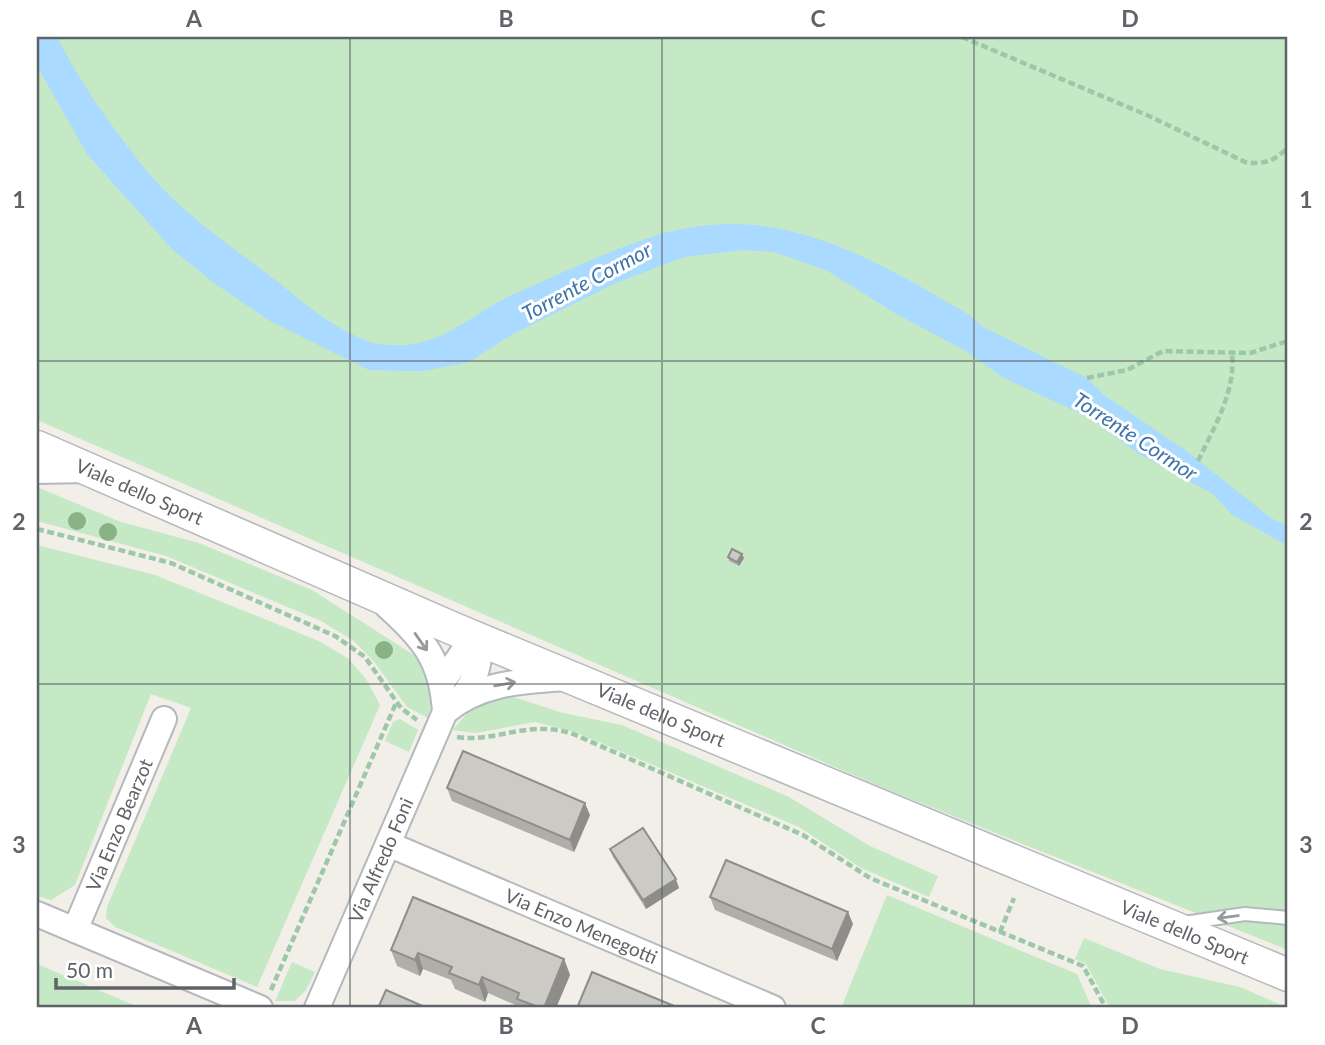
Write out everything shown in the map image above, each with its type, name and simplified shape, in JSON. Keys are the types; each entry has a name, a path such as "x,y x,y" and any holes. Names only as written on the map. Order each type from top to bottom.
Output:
{"street":[{"name":"Viale dello Sport","path":"37,447 373,594 1288,975"},
{"path":"37,471 92,470"},
{"name":"Via Alfredo Foni","path":"373,594 423,641 443,681 445,711"},
{"path":"443,681 467,646 480,639"},
{"name":"Via Alfredo Foni","path":"317,1008 445,711 474,681 479,665 480,639"},
{"path":"445,711 494,686 573,677"},
{"name":"Via Enzo Bearzot","path":"75,930 164,719"},
{"name":"Via Enzo Menegotti","path":"388,844 773,1008"},
{"path":"37,914 265,1001"}],"lane":[{"path":"1168,925 1245,914 1288,918"}],"path":[{"path":"962,37 1149,116 1245,162 1269,162 1288,147"},
{"path":"1087,378 1127,370 1163,351 1232,354 1268,350 1288,341"},
{"path":"1198,461 1228,390 1233,368 1232,354"},
{"path":"37,529 171,563 335,636 365,657 407,714 445,711"},
{"path":"265,1001 396,702"},
{"path":"454,736 471,738 537,727 570,733 803,835 870,878 1083,966 1105,1008"},
{"path":"1000,932 1014,898"}],"green space":[{"path":"37,37 1288,37 1288,950 883,788 37,420"},
{"path":"37,487 121,522 199,543 312,590 414,655 430,685 428,718 407,707 375,663 354,641 321,621 166,556 37,521"},
{"path":"37,545 155,575 319,641 349,659 366,679 380,705 257,987 115,927 106,918 107,907 191,708 151,694 75,885 51,900 37,896"},
{"path":"510,696 563,713 622,725 789,797 870,846 938,876 929,897 861,868 799,827 575,732 535,722 476,733 453,730 472,707"},
{"path":"400,719 418,730 409,752 385,741 393,722"},
{"path":"887,895 1077,974 1092,1008 841,1008"},
{"path":"1084,938 1160,969 1240,987 1288,1008 1110,1008 1086,964 1075,959"},
{"path":"292,962 315,972 306,990 295,1001 275,1001"},
{"path":"37,964 141,1008 37,1008"}],"water":[{"name":"Torrente Cormor","path":"37,37 57,37 84,85 116,131 168,194 220,238 348,333 383,344 408,345 423,342 451,331 516,293 658,235 702,226 743,224 783,230 822,240 860,255 934,294 971,316 981,326 1087,378 1104,395 1189,453 1271,518 1288,526 1288,546 1231,514 1213,494 1139,454 1090,418 1004,378 964,350 898,315 826,270 774,252 743,250 684,257 616,283 511,335 469,362 423,371 369,370 270,321 214,283 172,249 87,154 37,66"}],"building":[{"path":"732,549 742,554 737,562 728,557"},
{"path":"463,751 585,803 570,840 447,788"},
{"path":"643,828 676,879 643,900 610,849"},
{"path":"726,860 848,912 832,949 710,897"},
{"path":"413,897 564,959 544,1008 517,999 519,993 482,977 479,985 449,973 452,967 418,953 415,960 391,950"},
{"path":"592,972 679,1008 577,1008"},
{"path":"386,990 427,1008 378,1008"}]}
